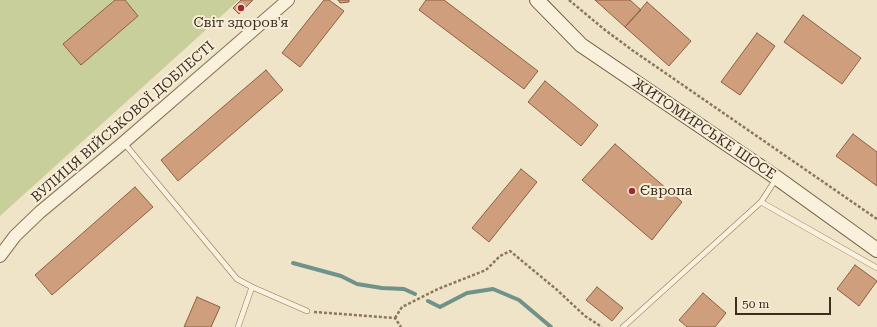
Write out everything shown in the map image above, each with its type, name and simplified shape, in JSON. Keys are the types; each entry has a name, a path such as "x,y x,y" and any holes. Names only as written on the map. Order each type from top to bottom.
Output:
{"main road":[{"name":"ЖИТОМИРСЬКЕ ШОСЕ","path":"537,0 581,45 777,178 877,250"}],"street":[{"name":"ВУЛИЦЯ ВІЙСЬКОВОЇ ДОБЛЕСТІ","path":"2,250 40,212 123,143 288,0"}],"lane":[{"path":"123,143 237,279 307,311"},
{"path":"623,327 762,202 777,178"},
{"path":"762,202 877,268"},
{"path":"238,327 252,287"}],"path":[{"path":"569,0 632,50 877,219"},
{"path":"395,318 402,307 438,289 486,270 500,256 510,251 556,289 585,316 602,327"},
{"path":"307,311 395,318"},
{"path":"395,318 401,327"}],"green space":[{"path":"0,0 239,0 0,216"}],"building":[{"path":"115,0 125,0 138,16 81,65 63,44"},
{"path":"241,0 253,0 239,14 233,8"},
{"path":"324,0 329,0 344,11 300,67 282,53"},
{"path":"338,0 349,0 349,2 340,3"},
{"path":"426,0 444,0 538,71 524,89 419,10"},
{"path":"595,0 630,0 641,10 625,27"},
{"path":"647,2 691,41 669,66 625,27"},
{"path":"803,15 861,58 842,84 784,42"},
{"path":"757,33 775,46 740,95 721,82"},
{"path":"266,70 283,90 178,181 161,160"},
{"path":"545,81 598,125 581,146 528,102"},
{"path":"853,134 877,152 877,186 836,156"},
{"name":"Європа","path":"615,144 682,202 652,240 582,180"},
{"path":"521,169 537,182 489,242 472,228"},
{"path":"135,187 153,207 52,295 35,275"},
{"path":"855,265 877,281 859,306 837,289"},
{"path":"597,287 623,308 612,321 586,300"},
{"path":"703,293 726,313 715,327 687,327 679,320"},
{"path":"197,297 220,307 211,327 184,327"}],"waterway":[{"path":"293,263 341,276 357,284 382,288 404,289 415,294"},
{"path":"428,301 440,307 467,293 493,289 519,300 551,327"}],"place":[{"name":"Світ здоров'я","path":"241,8"},
{"name":"Європа","path":"632,191"}]}
